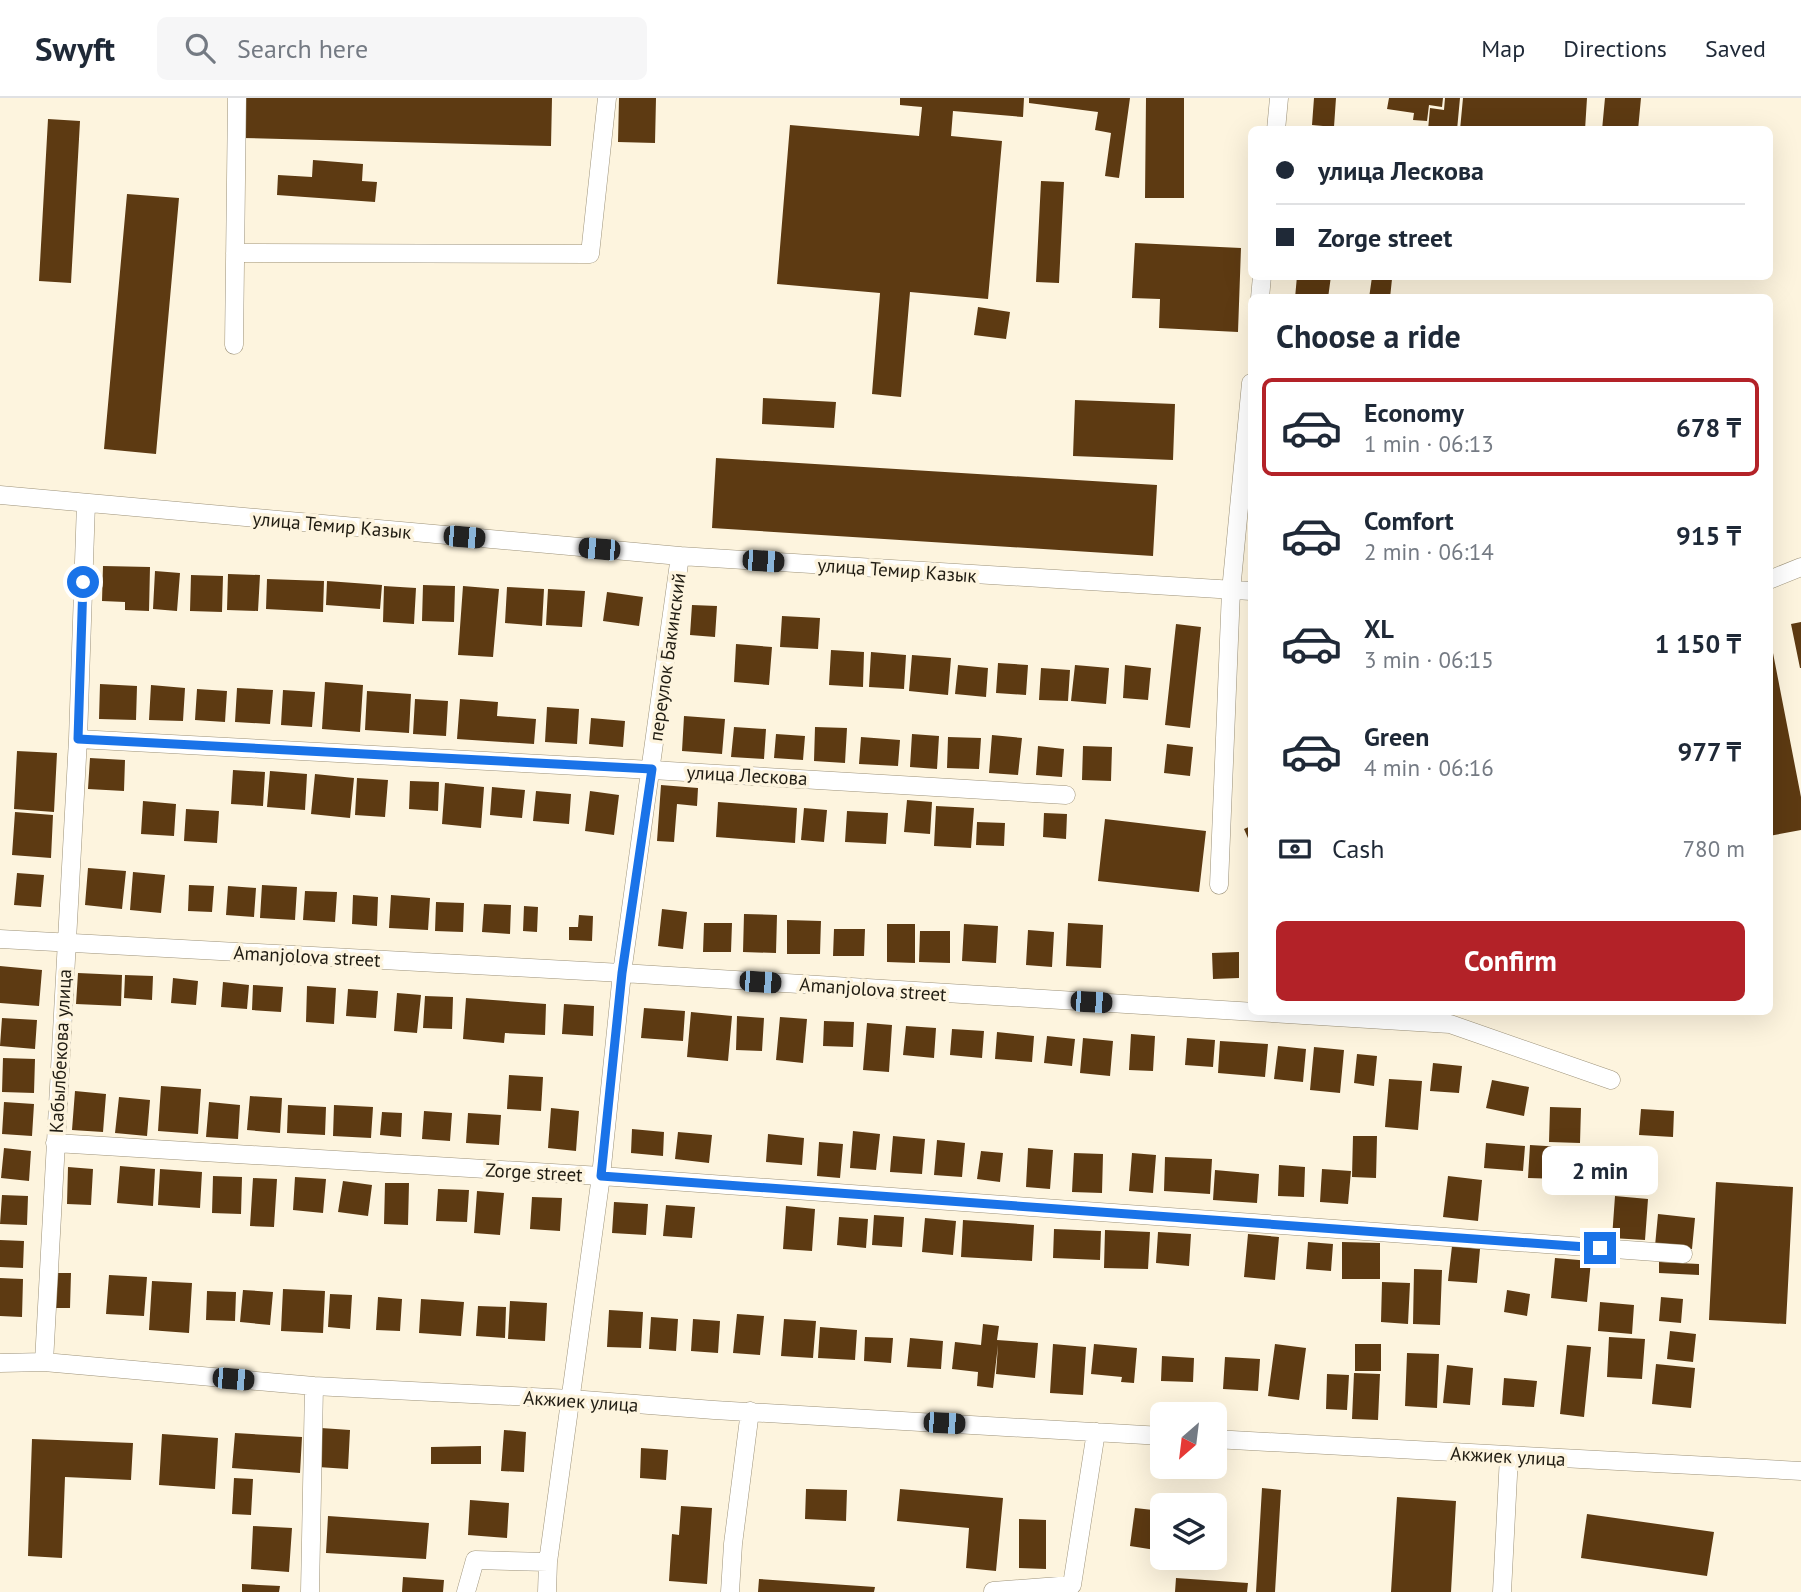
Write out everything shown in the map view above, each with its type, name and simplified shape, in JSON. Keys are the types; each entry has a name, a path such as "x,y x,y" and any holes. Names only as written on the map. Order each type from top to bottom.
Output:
{"street":[{"path":"234,345 237,98"},
{"path":"235,253 590,254 607,98"},
{"path":"1276,126 1279,98"},
{"path":"1220,885 1231,591 1248,414"},
{"name":"улица Темир Казык","path":"0,495 680,556 1248,592"},
{"path":"78,739 86,503"},
{"name":"переулок Бакинский","path":"547,1592 548,1562 601,1176 622,973 680,556"},
{"path":"1773,578 1801,568"},
{"name":"улица Лескова","path":"78,739 1066,794"},
{"name":"Кабылбекова улица","path":"44,1362 78,739"},
{"name":"Amanjolova street","path":"0,939 622,973 1248,1012"},
{"name":"Amanjolova street","path":"1304,1015 1450,1024 1611,1080"},
{"name":"Zorge street","path":"55,1143 601,1176 1683,1254"},
{"name":"Акжиек улица","path":"0,1363 44,1362 314,1386 571,1399 1150,1435"},
{"path":"310,1592 314,1386"},
{"path":"730,1592 733,1544 750,1412"},
{"path":"993,1591 1072,1584 1096,1432"},
{"name":"Акжиек улица","path":"1227,1440 1801,1471"},
{"path":"1502,1592 1509,1456"},
{"path":"466,1592 475,1560 548,1562"}],"building":[{"path":"243,98 552,98 551,146 242,138"},
{"path":"619,98 656,98 655,143 618,142"},
{"path":"900,98 1024,98 1023,117 953,111 951,136 1002,141 988,299 910,292 901,397 872,394 880,293 777,284 790,125 919,136 922,107 900,105"},
{"path":"1029,98 1130,98 1119,178 1105,176 1111,133 1095,130 1098,112 1029,103"},
{"path":"1146,98 1184,98 1184,198 1145,198"},
{"path":"1314,98 1336,98 1334,126 1312,125"},
{"path":"1389,98 1443,98 1442,107 1429,105 1427,121 1413,120 1414,113 1387,109"},
{"path":"1445,98 1460,98 1457,126 1428,126 1430,108 1444,110"},
{"path":"1463,98 1587,98 1585,126 1460,126"},
{"path":"1605,98 1641,98 1638,126 1602,126"},
{"path":"48,119 80,121 71,283 39,281"},
{"path":"313,160 363,164 362,181 377,182 375,202 277,195 278,175 312,177"},
{"path":"1041,181 1064,182 1059,283 1036,282"},
{"path":"127,194 179,198 156,454 104,449"},
{"path":"1135,243 1241,248 1238,332 1159,328 1160,299 1132,298"},
{"path":"1297,280 1330,280 1329,294 1295,294"},
{"path":"1372,280 1392,280 1390,294 1370,294"},
{"path":"978,307 1010,312 1006,339 974,335"},
{"path":"763,398 836,402 834,428 762,424"},
{"path":"1075,400 1175,404 1173,460 1073,456"},
{"path":"716,458 1157,485 1153,556 712,528"},
{"path":"103,566 150,567 149,611 125,610 125,602 102,601"},
{"path":"155,571 180,573 177,611 153,609"},
{"path":"228,574 260,575 258,611 227,610"},
{"path":"191,575 223,576 222,612 190,611"},
{"path":"267,579 324,581 323,612 266,609"},
{"path":"327,581 382,585 380,609 326,605"},
{"path":"423,585 455,586 454,622 422,621"},
{"path":"384,586 416,588 414,624 383,622"},
{"path":"463,586 499,589 493,657 458,655"},
{"path":"507,587 544,589 542,626 505,623"},
{"path":"548,589 585,591 582,627 546,625"},
{"path":"607,592 643,597 639,626 603,621"},
{"path":"692,605 717,606 715,637 690,635"},
{"path":"782,616 820,618 818,649 780,647"},
{"path":"1801,622 1801,668 1800,668 1791,624"},
{"path":"1176,624 1201,627 1190,728 1165,725"},
{"path":"736,644 772,647 769,685 734,682"},
{"path":"831,650 864,652 863,687 829,685"},
{"path":"871,652 906,655 904,689 869,687"},
{"path":"1773,653 1801,797 1801,830 1773,835"},
{"path":"912,655 951,658 948,695 909,691"},
{"path":"998,663 1028,665 1026,695 996,693"},
{"path":"958,665 988,668 986,697 955,694"},
{"path":"1075,665 1109,668 1106,704 1071,701"},
{"path":"1125,665 1151,668 1148,700 1123,698"},
{"path":"1041,668 1070,670 1068,701 1039,700"},
{"path":"325,682 363,685 360,732 322,729"},
{"path":"100,684 137,686 136,720 99,719"},
{"path":"151,685 185,688 183,721 149,720"},
{"path":"237,688 273,690 270,724 235,722"},
{"path":"197,689 227,691 225,722 195,720"},
{"path":"283,690 315,692 312,727 281,725"},
{"path":"367,691 411,694 409,733 365,730"},
{"path":"415,699 448,701 446,736 413,734"},
{"path":"460,699 498,702 497,716 536,719 534,744 457,739"},
{"path":"547,707 579,709 577,744 545,742"},
{"path":"684,716 725,719 722,754 682,751"},
{"path":"591,718 625,721 623,747 589,744"},
{"path":"734,727 766,729 764,759 731,757"},
{"path":"815,727 847,728 845,763 814,761"},
{"path":"776,734 805,736 803,760 774,758"},
{"path":"912,734 939,736 937,769 910,767"},
{"path":"992,735 1022,738 1018,775 989,773"},
{"path":"861,737 900,740 898,766 859,764"},
{"path":"948,737 981,738 979,769 947,768"},
{"path":"1167,744 1193,747 1190,776 1164,773"},
{"path":"1038,746 1064,749 1062,777 1036,775"},
{"path":"1083,746 1112,747 1111,781 1082,780"},
{"path":"17,751 57,753 54,812 14,809"},
{"path":"90,758 125,760 124,791 88,789"},
{"path":"233,770 265,772 263,806 231,804"},
{"path":"270,771 307,774 305,810 267,807"},
{"path":"315,774 354,778 350,818 311,814"},
{"path":"357,778 388,780 385,817 355,815"},
{"path":"410,781 439,782 438,811 409,809"},
{"path":"445,783 484,787 481,828 442,824"},
{"path":"661,785 698,788 697,806 677,804 674,842 657,841"},
{"path":"492,787 525,790 522,818 490,815"},
{"path":"536,791 571,794 569,824 533,821"},
{"path":"590,791 619,795 614,835 585,831"},
{"path":"907,800 932,802 930,834 904,832"},
{"path":"143,801 176,804 174,836 141,834"},
{"path":"718,802 797,808 795,843 716,837"},
{"path":"936,806 974,808 971,848 934,846"},
{"path":"804,808 827,810 824,842 801,840"},
{"path":"186,809 219,811 217,843 184,841"},
{"path":"847,811 888,813 886,844 845,842"},
{"path":"15,812 53,815 51,858 12,855"},
{"path":"1044,813 1067,814 1066,839 1043,837"},
{"path":"1105,819 1206,831 1199,892 1098,881"},
{"path":"977,822 1005,823 1004,846 976,845"},
{"path":"88,868 126,871 122,909 85,905"},
{"path":"133,872 165,875 161,913 130,910"},
{"path":"17,873 44,875 41,907 14,905"},
{"path":"189,885 214,886 212,912 188,911"},
{"path":"262,885 297,887 295,920 260,918"},
{"path":"228,886 256,888 254,917 226,915"},
{"path":"305,891 337,892 335,922 303,920"},
{"path":"353,895 378,897 377,926 352,924"},
{"path":"391,895 430,898 428,930 389,928"},
{"path":"436,902 464,903 463,932 435,931"},
{"path":"484,904 511,905 510,934 482,932"},
{"path":"524,906 538,907 537,932 523,931"},
{"path":"662,909 687,912 683,949 658,946"},
{"path":"744,914 777,915 776,953 743,952"},
{"path":"579,915 593,916 592,941 569,940 569,927 578,927"},
{"path":"787,920 821,921 820,954 787,954"},
{"path":"704,923 732,923 731,952 703,952"},
{"path":"1068,923 1103,925 1101,968 1066,966"},
{"path":"887,924 915,924 915,963 887,962"},
{"path":"964,924 998,926 996,963 962,961"},
{"path":"834,929 865,929 864,956 833,956"},
{"path":"1028,930 1054,932 1052,967 1026,965"},
{"path":"920,931 950,931 950,963 919,962"},
{"path":"1239,952 1239,978 1213,979 1212,953"},
{"path":"0,966 42,970 39,1006 0,1003"},
{"path":"78,973 122,975 121,1006 76,1004"},
{"path":"125,975 153,976 152,1000 124,998"},
{"path":"173,978 198,981 196,1005 171,1003"},
{"path":"223,982 249,985 247,1009 221,1007"},
{"path":"253,985 283,987 281,1012 252,1010"},
{"path":"307,986 336,988 334,1024 306,1022"},
{"path":"348,989 378,991 376,1018 346,1016"},
{"path":"397,993 421,995 417,1033 394,1031"},
{"path":"425,996 453,997 452,1029 423,1028"},
{"path":"466,998 546,1004 545,1035 505,1033 504,1043 463,1039"},
{"path":"564,1004 594,1006 593,1036 562,1034"},
{"path":"644,1008 685,1011 683,1041 641,1038"},
{"path":"691,1012 732,1016 728,1061 687,1057"},
{"path":"737,1016 764,1018 762,1051 736,1050"},
{"path":"780,1017 807,1019 803,1063 776,1060"},
{"path":"2,1018 37,1020 35,1049 0,1046"},
{"path":"824,1021 854,1022 853,1047 823,1046"},
{"path":"867,1023 892,1025 889,1072 863,1070"},
{"path":"906,1026 936,1028 934,1058 903,1055"},
{"path":"952,1029 984,1031 982,1058 950,1055"},
{"path":"997,1032 1034,1036 1032,1062 995,1059"},
{"path":"1131,1034 1155,1036 1153,1071 1129,1070"},
{"path":"1047,1036 1075,1039 1072,1066 1044,1063"},
{"path":"1083,1038 1113,1041 1110,1076 1080,1073"},
{"path":"1187,1038 1215,1040 1213,1067 1185,1065"},
{"path":"1220,1041 1268,1044 1265,1077 1218,1073"},
{"path":"1278,1046 1306,1049 1303,1082 1274,1079"},
{"path":"1314,1047 1344,1050 1340,1093 1310,1090"},
{"path":"1357,1054 1377,1056 1374,1086 1354,1083"},
{"path":"3,1058 35,1059 34,1093 2,1092"},
{"path":"1433,1063 1462,1066 1459,1093 1430,1091"},
{"path":"509,1075 543,1077 541,1111 507,1109"},
{"path":"1389,1079 1422,1081 1418,1130 1385,1127"},
{"path":"1492,1080 1529,1087 1524,1116 1486,1108"},
{"path":"161,1086 201,1089 198,1134 158,1131"},
{"path":"75,1091 106,1094 103,1132 72,1130"},
{"path":"250,1096 282,1098 280,1133 247,1130"},
{"path":"119,1097 150,1100 147,1136 115,1133"},
{"path":"4,1102 34,1104 32,1136 2,1134"},
{"path":"209,1102 240,1105 238,1139 206,1137"},
{"path":"288,1105 326,1107 325,1135 287,1133"},
{"path":"334,1105 373,1107 371,1138 333,1136"},
{"path":"1550,1107 1581,1108 1580,1143 1549,1142"},
{"path":"551,1108 579,1111 576,1151 548,1148"},
{"path":"1641,1109 1674,1111 1673,1137 1639,1135"},
{"path":"424,1111 452,1113 450,1141 422,1139"},
{"path":"382,1112 402,1113 401,1137 380,1135"},
{"path":"468,1113 501,1115 499,1145 466,1143"},
{"path":"632,1129 664,1132 663,1156 631,1153"},
{"path":"853,1131 880,1134 876,1170 850,1168"},
{"path":"678,1132 712,1135 709,1163 675,1159"},
{"path":"768,1134 804,1138 802,1165 766,1162"},
{"path":"893,1136 925,1139 922,1174 890,1172"},
{"path":"1353,1136 1377,1136 1376,1178 1352,1177"},
{"path":"937,1140 965,1143 962,1177 934,1175"},
{"path":"819,1142 843,1144 840,1178 817,1176"},
{"path":"1486,1143 1525,1146 1523,1171 1484,1168"},
{"path":"1530,1145 1562,1147 1560,1179 1528,1178"},
{"path":"4,1148 31,1151 29,1181 1,1178"},
{"path":"1028,1148 1053,1150 1050,1189 1026,1187"},
{"path":"1578,1149 1609,1153 1605,1187 1574,1183"},
{"path":"981,1151 1003,1153 1000,1182 977,1179"},
{"path":"1074,1153 1103,1154 1102,1193 1072,1192"},
{"path":"1132,1153 1156,1155 1153,1193 1129,1191"},
{"path":"1165,1157 1212,1159 1210,1194 1164,1191"},
{"path":"1279,1165 1305,1167 1304,1197 1278,1196"},
{"path":"120,1166 155,1169 153,1206 117,1203"},
{"path":"68,1167 93,1169 91,1205 67,1204"},
{"path":"160,1169 202,1172 200,1208 158,1205"},
{"path":"1322,1169 1351,1171 1348,1204 1320,1202"},
{"path":"1215,1170 1259,1174 1257,1203 1213,1200"},
{"path":"213,1176 242,1177 241,1214 212,1213"},
{"path":"1448,1176 1482,1180 1478,1221 1443,1217"},
{"path":"295,1177 326,1179 323,1213 293,1210"},
{"path":"253,1178 277,1179 274,1227 250,1226"},
{"path":"343,1181 372,1185 368,1216 338,1212"},
{"path":"1716,1182 1793,1187 1786,1324 1709,1320"},
{"path":"385,1183 409,1183 408,1225 384,1224"},
{"path":"438,1189 469,1190 467,1222 436,1221"},
{"path":"477,1191 504,1193 500,1235 474,1233"},
{"path":"2,1195 28,1196 27,1225 0,1224"},
{"path":"1615,1196 1648,1199 1645,1240 1612,1238"},
{"path":"532,1197 562,1198 560,1231 530,1229"},
{"path":"614,1202 648,1204 646,1235 612,1233"},
{"path":"666,1205 695,1207 692,1238 663,1236"},
{"path":"786,1206 815,1209 812,1251 783,1249"},
{"path":"1658,1214 1695,1218 1692,1249 1655,1246"},
{"path":"874,1215 904,1217 902,1247 872,1245"},
{"path":"839,1217 868,1219 866,1248 837,1245"},
{"path":"925,1218 956,1221 953,1255 922,1252"},
{"path":"963,1220 1034,1225 1032,1261 961,1257"},
{"path":"1054,1229 1101,1231 1100,1260 1053,1258"},
{"path":"1105,1230 1150,1232 1148,1269 1104,1268"},
{"path":"1158,1232 1191,1234 1189,1266 1156,1263"},
{"path":"1248,1234 1279,1237 1275,1280 1244,1277"},
{"path":"0,1240 24,1241 23,1268 0,1267"},
{"path":"1308,1242 1333,1244 1331,1271 1306,1269"},
{"path":"1342,1242 1380,1243 1380,1279 1342,1279"},
{"path":"1452,1246 1480,1249 1477,1283 1448,1281"},
{"path":"1555,1258 1591,1261 1587,1302 1551,1298"},
{"path":"1659,1262 1699,1264 1699,1275 1659,1273"},
{"path":"1414,1269 1442,1270 1440,1325 1413,1324"},
{"path":"56,1273 71,1273 70,1308 56,1308"},
{"path":"109,1275 147,1277 144,1316 106,1314"},
{"path":"0,1278 23,1279 22,1317 0,1316"},
{"path":"152,1281 192,1283 189,1333 149,1330"},
{"path":"1382,1282 1410,1283 1408,1324 1381,1322"},
{"path":"283,1289 325,1291 323,1333 281,1331"},
{"path":"243,1290 273,1292 270,1325 240,1322"},
{"path":"1507,1290 1530,1294 1527,1316 1504,1312"},
{"path":"207,1291 236,1292 235,1321 206,1320"},
{"path":"330,1294 352,1295 350,1329 328,1327"},
{"path":"378,1297 402,1299 400,1331 376,1330"},
{"path":"1661,1297 1683,1299 1681,1323 1659,1321"},
{"path":"421,1299 464,1302 461,1336 419,1333"},
{"path":"510,1301 547,1303 545,1341 508,1339"},
{"path":"1600,1302 1634,1305 1632,1334 1598,1331"},
{"path":"478,1306 506,1307 505,1338 476,1336"},
{"path":"609,1310 643,1312 641,1348 607,1347"},
{"path":"737,1314 764,1316 760,1355 733,1353"},
{"path":"651,1317 678,1319 676,1351 649,1349"},
{"path":"693,1319 720,1321 718,1353 691,1351"},
{"path":"784,1319 816,1321 813,1358 781,1356"},
{"path":"983,1324 999,1326 997,1340 1038,1343 1035,1378 996,1374 998,1345 993,1388 977,1386 978,1372 952,1369 955,1342 981,1345"},
{"path":"820,1327 857,1330 855,1360 818,1358"},
{"path":"1670,1331 1696,1334 1693,1362 1667,1359"},
{"path":"865,1337 893,1338 891,1363 864,1361"},
{"path":"1609,1337 1645,1339 1642,1379 1607,1377"},
{"path":"910,1338 943,1341 941,1369 907,1367"},
{"path":"1053,1344 1086,1347 1083,1395 1050,1393"},
{"path":"1094,1344 1137,1348 1134,1383 1121,1382 1122,1377 1091,1374"},
{"path":"1275,1344 1306,1348 1299,1400 1268,1396"},
{"path":"1355,1344 1381,1344 1381,1371 1355,1371"},
{"path":"1567,1345 1591,1347 1584,1417 1560,1414"},
{"path":"1407,1353 1439,1354 1437,1408 1405,1406"},
{"path":"1162,1356 1194,1358 1193,1382 1161,1381"},
{"path":"1225,1357 1260,1359 1258,1391 1223,1389"},
{"path":"1656,1364 1695,1368 1691,1408 1652,1404"},
{"path":"1447,1365 1473,1368 1470,1405 1443,1403"},
{"path":"1354,1373 1380,1374 1378,1420 1352,1419"},
{"path":"1327,1374 1349,1375 1347,1410 1326,1409"},
{"path":"1504,1378 1537,1381 1534,1407 1502,1405"},
{"path":"321,1428 350,1430 348,1469 318,1467"},
{"path":"504,1430 526,1432 524,1472 501,1471"},
{"path":"235,1433 302,1437 300,1473 232,1468"},
{"path":"162,1434 218,1438 215,1489 159,1485"},
{"path":"32,1439 133,1443 131,1480 65,1477 62,1558 28,1556"},
{"path":"481,1446 481,1464 431,1464 431,1447"},
{"path":"641,1448 668,1450 666,1480 640,1478"},
{"path":"234,1478 253,1479 251,1515 232,1514"},
{"path":"1262,1488 1281,1490 1275,1592 1256,1592"},
{"path":"806,1489 847,1490 846,1521 805,1519"},
{"path":"900,1489 1003,1498 996,1571 966,1568 969,1528 897,1521"},
{"path":"1397,1497 1456,1501 1451,1592 1391,1592"},
{"path":"470,1500 509,1503 507,1538 468,1535"},
{"path":"681,1506 712,1508 707,1584 669,1581 672,1534 679,1535"},
{"path":"1135,1508 1150,1510 1150,1549 1130,1546"},
{"path":"1587,1514 1714,1532 1707,1576 1581,1558"},
{"path":"328,1516 429,1523 426,1559 326,1553"},
{"path":"1019,1519 1046,1520 1046,1569 1019,1568"},
{"path":"253,1526 292,1528 289,1572 251,1569"},
{"path":"403,1577 444,1580 443,1592 402,1592"},
{"path":"1176,1578 1248,1583 1247,1592 1175,1592"},
{"path":"759,1579 875,1587 874,1592 758,1592"},
{"path":"242,1584 280,1586 279,1592 242,1592"}],"route":[{"path":"83,582 78,739 652,769 622,973 601,1176 1600,1248"}]}
